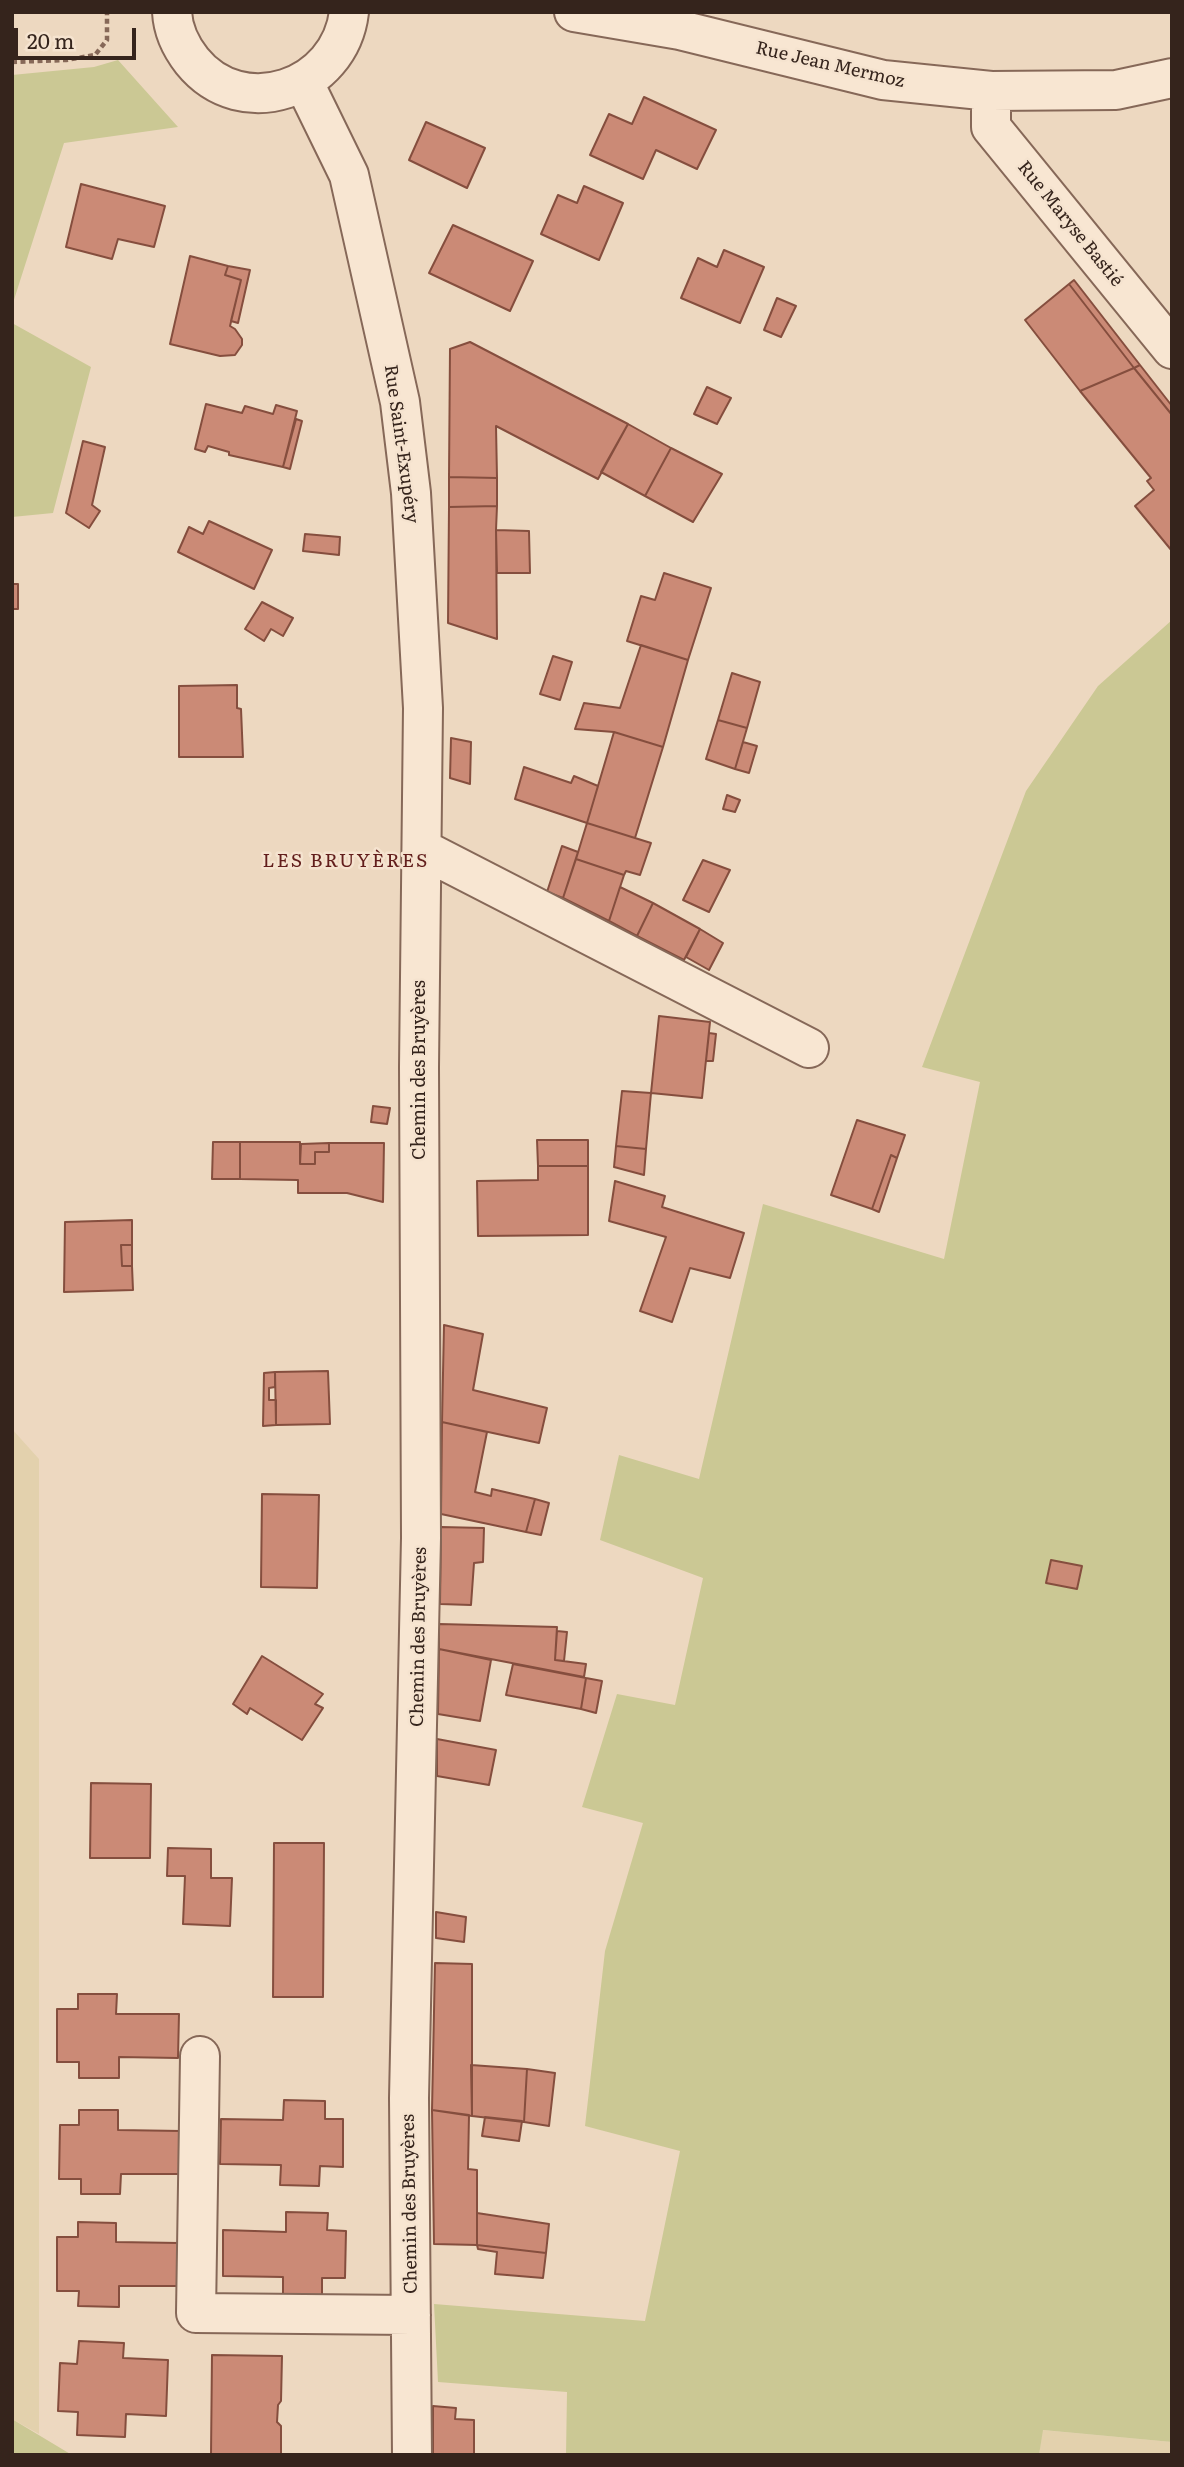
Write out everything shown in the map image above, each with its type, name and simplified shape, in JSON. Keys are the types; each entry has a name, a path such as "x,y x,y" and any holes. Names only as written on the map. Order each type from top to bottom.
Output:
{"street":[{"path":"172,12 183,49 200,70 223,85 250,93 278,92 304,83 326,65 341,42 349,12"},
{"name":"Rue Jean Mermoz","path":"574,12 680,30 883,80 992,91 1116,90 1172,78"},
{"name":"Rue Saint-Exupéry","path":"304,83 349,175 400,402 411,493 419,621 423,708 422,835"},
{"name":"Rue Maryse Bastié","path":"992,91 991,127 1172,349"},
{"path":"422,835 809,1048"},
{"name":"Chemin des Bruyères","path":"412,2455 409,2085 421,1538 419,1054 422,835"},
{"path":"200,2056 196,2313 411,2315"}],"path":[{"path":"12,62 66,60 95,55 107,40 107,12"}],"shaded area":[{"path":"118,60 178,127 64,143 12,306 12,75 94,67"},
{"path":"12,323 91,367 53,513 12,517"},
{"path":"1172,620 1172,2442 1043,2430 1039,2455 566,2455 567,2392 438,2382 434,2304 645,2321 680,2151 585,2126 605,1951 643,1823 582,1807 617,1694 675,1705 703,1578 600,1540 619,1455 699,1479 763,1204 944,1259 980,1082 922,1067 1026,791 1098,686"},
{"path":"12,1429 39,1459 39,2434 12,2419"},
{"path":"12,2419 72,2455 12,2455"},
{"path":"1042,2430 1172,2442 1172,2455 1039,2455"}],"building":[{"path":"644,97 716,130 697,169 656,150 643,179 590,155 609,114 632,124"},
{"path":"426,122 485,148 467,188 409,160"},
{"path":"81,184 165,206 154,247 118,239 112,259 66,247"},
{"path":"584,186 623,203 599,260 541,234 558,195 577,203"},
{"path":"453,225 533,261 510,311 429,273"},
{"path":"724,250 764,267 740,323 681,298 698,258 717,267"},
{"path":"190,256 228,266 225,275 241,280 230,326 242,339 242,345 235,355 220,356 170,344"},
{"path":"228,266 250,270 238,323 231,321 241,280 225,275"},
{"path":"1074,280 1140,365 1134,368 1069,284"},
{"path":"1069,284 1134,368 1080,391 1025,320"},
{"path":"777,298 796,306 781,337 764,330"},
{"path":"470,342 628,424 598,479 496,426 497,478 449,477 450,349"},
{"path":"1140,365 1172,406 1172,415 1134,368"},
{"path":"1134,368 1172,415 1172,551 1135,506 1154,490 1147,481 1151,478 1080,391"},
{"path":"707,387 731,398 717,424 694,414"},
{"path":"206,404 242,413 245,406 273,414 276,405 297,411 283,467 229,455 229,452 208,446 205,452 195,449"},
{"path":"296,419 302,421 290,469 283,467"},
{"path":"628,424 671,448 645,496 601,472"},
{"path":"83,441 105,447 92,505 100,511 89,528 66,513"},
{"path":"671,448 722,474 693,522 645,496"},
{"path":"449,477 497,478 497,506 449,507"},
{"path":"497,506 497,639 448,623 449,507"},
{"path":"209,521 272,550 254,589 178,552 189,527 203,534"},
{"path":"496,530 529,531 530,573 497,573"},
{"path":"305,534 340,537 339,555 303,551"},
{"path":"664,573 711,588 688,660 627,641 641,596 655,600"},
{"path":"12,584 18,584 18,609 12,609"},
{"path":"262,602 293,618 283,636 271,629 264,641 245,629"},
{"path":"641,645 688,660 663,747 614,732 575,729 584,703 620,708"},
{"path":"553,656 572,662 560,700 540,694"},
{"path":"732,673 760,682 747,728 718,720"},
{"path":"237,685 243,757 179,757 179,686"},
{"path":"718,720 747,728 735,769 706,759"},
{"path":"614,732 663,747 635,838 587,823"},
{"path":"451,738 471,742 470,784 450,778"},
{"path":"743,742 757,746 749,773 735,769"},
{"path":"524,767 571,783 574,776 598,786 587,823 515,799"},
{"path":"727,795 740,800 735,812 723,809"},
{"path":"587,823 651,843 640,875 626,871 624,875 576,859"},
{"path":"562,846 578,852 563,898 547,892"},
{"path":"576,859 624,875 609,921 563,898"},
{"path":"703,860 730,870 709,912 683,900"},
{"path":"620,887 653,903 637,936 609,921"},
{"path":"653,903 700,929 684,960 637,936"},
{"path":"700,929 723,943 709,970 686,957"},
{"path":"659,1016 710,1022 702,1098 651,1093"},
{"path":"709,1033 716,1034 713,1061 706,1061"},
{"path":"622,1091 651,1093 646,1149 616,1146"},
{"path":"373,1106 390,1108 387,1124 371,1122"},
{"path":"857,1120 905,1135 897,1158 891,1155 872,1209 831,1195"},
{"path":"537,1140 588,1140 588,1166 538,1166"},
{"path":"213,1142 240,1142 240,1179 212,1179"},
{"path":"240,1142 300,1142 300,1164 315,1164 315,1152 329,1152 329,1143 384,1143 383,1202 347,1193 298,1193 298,1180 240,1179"},
{"path":"329,1143 329,1152 315,1152 315,1164 300,1164 301,1144"},
{"path":"616,1146 646,1149 644,1175 614,1167"},
{"path":"891,1155 897,1158 879,1212 872,1209"},
{"path":"538,1166 588,1166 588,1235 478,1236 477,1181 538,1180"},
{"path":"615,1181 665,1196 662,1207 744,1233 730,1278 690,1268 672,1322 640,1311 666,1237 609,1221"},
{"path":"132,1220 132,1245 121,1245 122,1266 132,1266 133,1290 64,1292 65,1222"},
{"path":"121,1245 132,1245 132,1266 122,1266"},
{"path":"444,1325 483,1334 473,1390 547,1408 539,1443 442,1422"},
{"path":"328,1371 330,1424 276,1425 275,1372"},
{"path":"275,1372 275,1387 269,1388 269,1400 276,1400 276,1425 263,1426 264,1373"},
{"path":"442,1422 487,1432 475,1492 491,1496 492,1489 535,1499 526,1532 441,1514"},
{"path":"262,1494 319,1495 317,1588 261,1587"},
{"path":"535,1499 549,1503 541,1535 526,1532"},
{"path":"441,1527 484,1528 483,1562 474,1563 471,1605 440,1604"},
{"path":"1051,1560 1082,1566 1077,1589 1046,1583"},
{"path":"439,1624 557,1627 555,1660 586,1664 584,1677 439,1649"},
{"path":"557,1631 567,1632 564,1661 555,1660"},
{"path":"439,1649 491,1660 480,1721 438,1714"},
{"path":"262,1656 323,1694 315,1704 323,1708 302,1740 250,1708 247,1714 233,1704"},
{"path":"513,1664 586,1678 581,1709 506,1695"},
{"path":"586,1678 602,1681 596,1713 581,1709"},
{"path":"437,1739 496,1750 489,1785 437,1776"},
{"path":"91,1783 151,1784 150,1858 90,1858"},
{"path":"274,1843 324,1843 323,1997 273,1997"},
{"path":"168,1848 211,1849 211,1878 232,1878 230,1926 183,1924 185,1876 167,1876"},
{"path":"436,1912 466,1917 464,1942 436,1938"},
{"path":"435,1963 472,1964 472,2116 432,2110"},
{"path":"78,1994 117,1994 116,2014 179,2014 178,2058 119,2057 119,2078 79,2078 79,2062 57,2062 57,2009 78,2009"},
{"path":"471,2065 527,2069 524,2122 472,2116"},
{"path":"527,2069 555,2073 549,2126 524,2122"},
{"path":"284,2100 325,2101 325,2119 343,2119 343,2167 320,2166 319,2186 280,2185 281,2165 220,2164 221,2119 283,2120"},
{"path":"79,2110 118,2110 118,2130 181,2131 181,2174 121,2174 120,2194 81,2194 81,2179 59,2179 60,2125 79,2125"},
{"path":"432,2110 469,2115 468,2169 477,2170 477,2245 434,2244"},
{"path":"485,2117 522,2121 519,2141 482,2136"},
{"path":"286,2212 328,2213 327,2230 346,2231 345,2278 322,2278 322,2298 283,2296 283,2277 223,2276 223,2230 286,2232"},
{"path":"477,2213 549,2224 546,2253 477,2245"},
{"path":"78,2222 116,2223 116,2242 179,2243 178,2286 119,2286 119,2307 78,2306 79,2291 57,2291 57,2237 78,2237"},
{"path":"477,2245 546,2253 543,2278 495,2274 497,2252 478,2249"},
{"path":"79,2341 124,2343 123,2358 168,2360 166,2416 126,2414 125,2437 77,2435 78,2412 58,2411 60,2363 77,2364"},
{"path":"212,2355 282,2356 281,2401 278,2405 277,2422 281,2426 281,2455 211,2455"},
{"path":"433,2406 456,2408 455,2419 474,2420 474,2455 433,2455"}],"district":[{"name":"LES BRUYÈRES","path":"346,861"}]}
